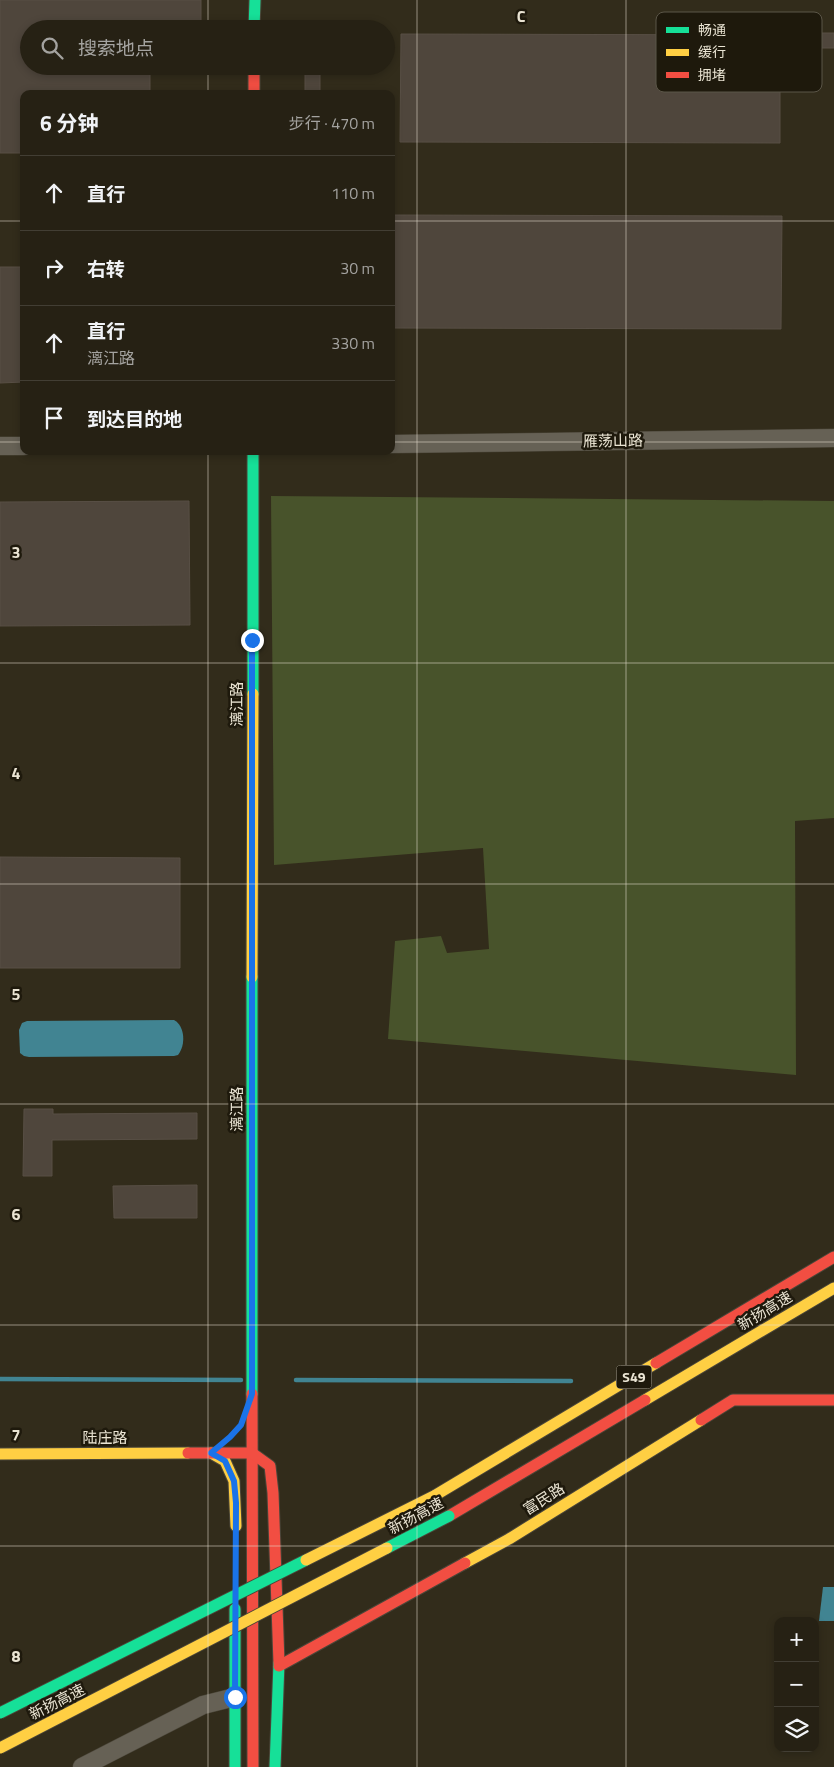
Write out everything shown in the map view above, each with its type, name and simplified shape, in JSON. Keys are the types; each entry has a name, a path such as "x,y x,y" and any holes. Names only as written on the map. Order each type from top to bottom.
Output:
{"main road":[{"path":"254,20 255,0"},
{"path":"254,75 254,90"},
{"name":"漓江路","path":"253,455 253,1767"},
{"name":"新扬高速","path":"0,1713 434,1496 834,1257"},
{"name":"新扬高速","path":"0,1748 449,1516 834,1288"},
{"path":"241,1425 252,1394"},
{"name":"富民路","path":"280,1666 509,1538 733,1400 834,1400"},
{"path":"224,1442 211,1453 225,1461 234,1481 236,1542"},
{"path":"252,1453 270,1466 273,1493 280,1666 275,1767"},
{"name":"陆庄路","path":"0,1454 252,1453"},
{"path":"235,1767 236,1581"}],"street":[{"name":"雁荡山路","path":"395,444 834,438"},
{"path":"0,446 20,446"},
{"path":"82,1767 203,1705 235,1697"}],"green space":[{"path":"271,496 834,501 834,818 795,821 796,1075 388,1039 395,941 441,936 447,953 489,949 483,848 274,865"}],"water":[{"path":"174,1020 182,1031 183,1041 181,1051 178,1055 174,1056 29,1057 20,1053 19,1030 22,1023 27,1021"},
{"path":"823,1587 834,1587 834,1621 819,1621"}],"building":[{"path":"0,0 201,0 201,20 20,20 20,75 150,75 150,90 20,90 20,153 0,153"},
{"path":"822,33 834,33 834,48 822,48"},
{"path":"401,34 656,35 656,92 780,92 780,143 400,142"},
{"path":"305,75 320,75 320,90 305,90"},
{"path":"395,215 782,216 781,329 395,328"},
{"path":"0,267 20,267 20,382 0,383"},
{"path":"189,501 190,625 0,626 0,502"},
{"path":"0,857 180,858 180,968 0,968"},
{"path":"24,1109 53,1109 53,1114 197,1113 197,1139 52,1140 52,1176 23,1176"},
{"path":"197,1185 197,1218 114,1218 113,1186"}],"waterway":[{"path":"0,1379 241,1380"},
{"path":"296,1380 571,1381"}],"traffic: fast":[{"path":"254,20 255,0"},
{"path":"253,455 253,694"},
{"path":"252,977 252,1394"},
{"path":"387,1548 449,1516"},
{"path":"0,1713 306,1560"},
{"path":"235,1609 235,1767"},
{"path":"275,1767 279,1663"}],"traffic: slow":[{"path":"252,977 253,694"},
{"path":"645,1400 834,1288"},
{"path":"434,1496 656,1363"},
{"path":"465,1563 509,1539 701,1420"},
{"path":"0,1454 188,1453"},
{"path":"211,1453 225,1461 234,1481 236,1526"},
{"path":"306,1560 434,1496"},
{"path":"0,1748 387,1548"}],"traffic: jam":[{"path":"254,75 254,90"},
{"path":"656,1363 834,1257"},
{"path":"252,1394 253,1767"},
{"path":"449,1516 645,1400"},
{"path":"701,1420 733,1400 834,1400"},
{"path":"188,1453 252,1453 270,1466 273,1493 279,1663"},
{"path":"279,1666 465,1563"}],"route":[{"path":"235,1697 236,1503 234,1481 225,1461 211,1453 241,1425 252,1394 252,640"}]}
